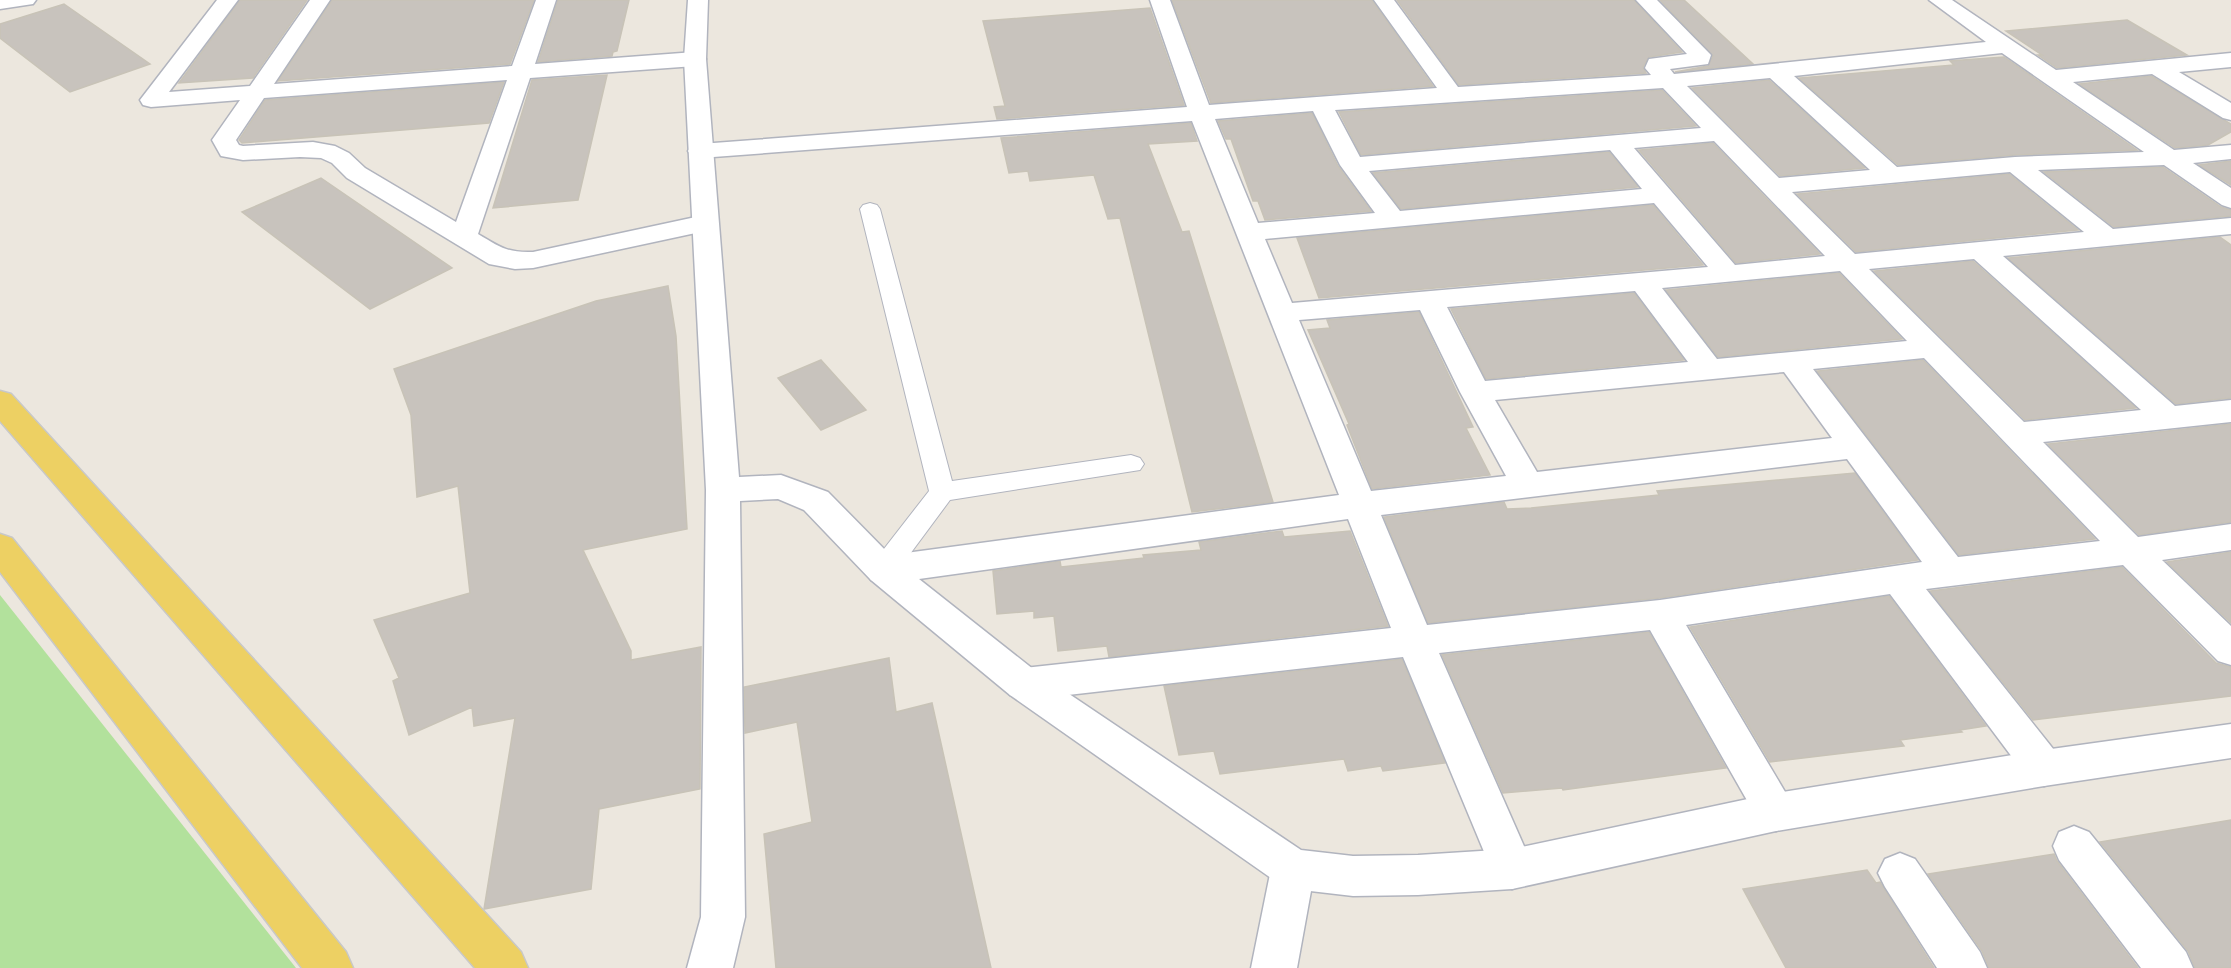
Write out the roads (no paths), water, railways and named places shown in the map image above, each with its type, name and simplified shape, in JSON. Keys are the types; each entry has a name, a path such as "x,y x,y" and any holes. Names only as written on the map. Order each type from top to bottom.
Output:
{"main road":[{"path":"0,401 505,968"},
{"path":"0,547 330,968"}],"street":[{"path":"0,3 26,0"},
{"path":"228,0 151,100 695,59"},
{"path":"320,0 224,140 230,151 241,154 327,152 340,157 356,173 500,258 524,261 705,223"},
{"path":"464,237 519,72 546,0"},
{"path":"698,0 695,59 723,490 723,917 710,968"},
{"path":"1160,0 1202,114 1414,641 1512,869"},
{"path":"1384,0 1452,94"},
{"path":"1646,0 1701,55 1700,59 1657,64 1656,68 2016,435 2231,650"},
{"path":"1939,0 2231,200"},
{"path":"700,151 1452,94 1714,78 2006,46"},
{"path":"2051,77 2231,60"},
{"path":"2156,67 2231,113"},
{"path":"1776,72 1892,176"},
{"path":"1321,104 1352,165 1393,219"},
{"path":"1352,165 1720,133"},
{"path":"1616,142 1726,272"},
{"path":"1772,186 2015,164 2169,158 2231,152"},
{"path":"2015,164 2106,237"},
{"path":"1251,232 1660,195"},
{"path":"1283,313 1642,282 1726,272 2231,226"},
{"path":"1979,249 2168,417"},
{"path":"1642,282 1710,370"},
{"path":"1429,300 1475,392 1528,485"},
{"path":"1475,392 1932,348"},
{"path":"1792,362 1949,572"},
{"path":"2016,435 2231,411"},
{"path":"883,570 1360,505 1855,447"},
{"path":"723,490 781,487 816,501 883,570 1024,684 1293,869 1353,876 1418,876 1512,869 1776,812 2044,768 2231,741"},
{"path":"1024,684 1660,614 1949,572 2231,537"},
{"path":"1899,580 2044,768"},
{"path":"1660,614 1776,812"},
{"path":"2074,846 2170,968"},
{"path":"1274,968 1293,869"},
{"path":"1900,873 1964,968"}],"lane":[{"path":"870,209 942,492"},
{"path":"883,570 942,492 1131,464"}]}
